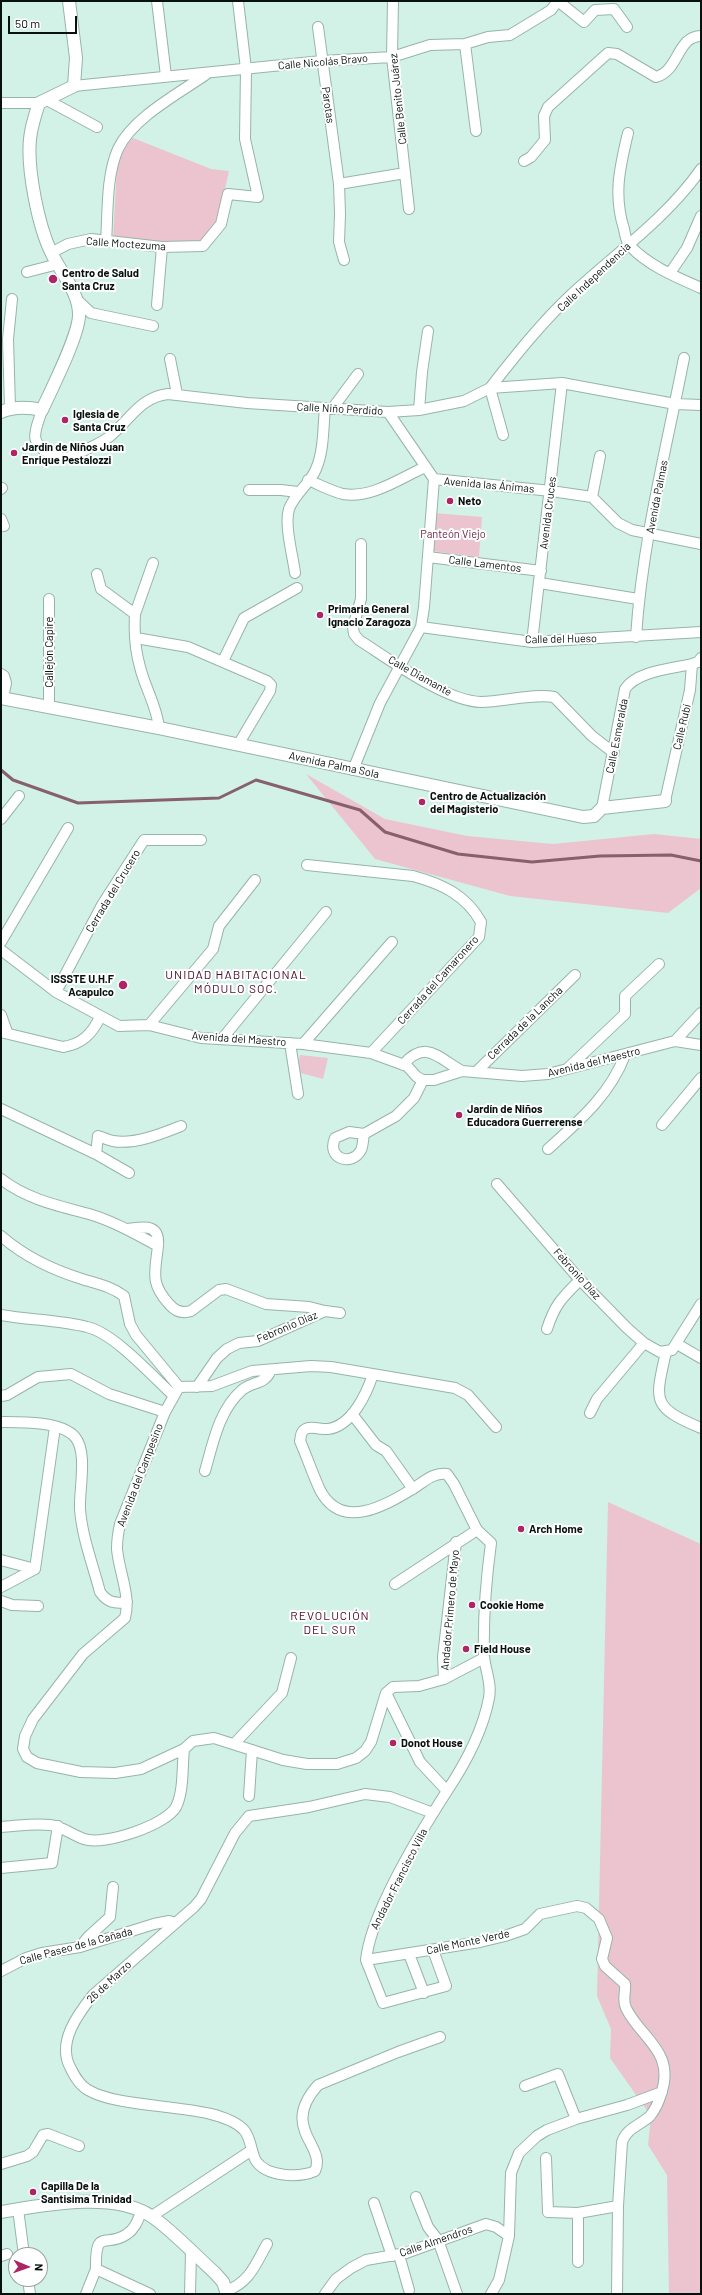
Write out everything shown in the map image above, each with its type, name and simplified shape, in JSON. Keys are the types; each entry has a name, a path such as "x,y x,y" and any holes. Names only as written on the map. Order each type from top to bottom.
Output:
{"street":[{"path":"1,103 43,102 74,86 76,58 69,1"},
{"path":"157,1 166,76"},
{"path":"238,1 246,69"},
{"name":"Calle Benito Juárez","path":"393,1 392,57 410,209"},
{"path":"558,1 584,22 595,10 614,9 627,27"},
{"name":"Calle Nicolás Bravo","path":"74,86 322,61 392,57 430,46 465,44 488,37 510,35 551,10 558,1"},
{"name":"Parotas","path":"318,27 339,184 339,242 344,260"},
{"path":"524,161 530,157 545,140 544,116 548,107 608,53 617,54 656,77 661,75 676,59 686,40 692,36 701,36"},
{"path":"465,44 476,131"},
{"name":"Calle Moctezuma","path":"51,253 80,240 91,239 106,242 162,247 203,246 221,224 228,194 258,197 245,140 246,69"},
{"path":"106,242 113,164 118,149 126,136 140,121 208,73"},
{"path":"43,102 96,127"},
{"path":"12,299 5,339 5,410 42,410 76,330 79,315 76,299 51,253 43,232 29,155 30,139 43,102"},
{"path":"628,133 620,166 617,200 628,245 644,259 701,288"},
{"name":"Calle Independencia","path":"490,388 506,366 571,295 668,211 687,190 701,169"},
{"path":"339,184 405,173"},
{"path":"670,273 687,248 701,216"},
{"path":"157,305 162,247"},
{"path":"27,272 58,264"},
{"path":"76,299 91,313 153,326"},
{"path":"419,410 428,331"},
{"path":"170,358 177,394"},
{"name":"Avenida Palmas","path":"636,637 638,599 684,358"},
{"path":"296,573 287,521 289,509 298,492 316,470 320,457 328,409 358,374"},
{"name":"Calle Niño Perdido","path":"42,410 36,431 36,444 39,448 57,458 64,459 109,437 140,405 149,399 160,395 177,394 246,404 388,412 419,410 464,401 490,388 562,383 675,404 701,405"},
{"name":"Avenida Cruces","path":"532,642 551,491 562,383"},
{"path":"490,388 502,435"},
{"path":"354,770 388,686 421,627 428,557 434,479 388,412"},
{"path":"600,456 592,497 618,522 632,530 650,532 701,544"},
{"path":"308,480 344,494 357,494 370,492 425,466"},
{"name":"Avenida las Ánimas","path":"434,479 551,491 592,497"},
{"path":"249,490 281,490 298,492"},
{"name":"Calle Diamante","path":"361,544 361,599 359,611 353,628 354,634 400,666 453,695 470,700 504,702 546,695 554,697 592,736 614,753"},
{"name":"Calle Lamentos","path":"428,557 541,571"},
{"path":"153,563 135,614 136,638 140,668 158,715 159,728"},
{"path":"97,574 101,589 135,614"},
{"path":"540,583 638,599"},
{"path":"223,660 244,618 297,588"},
{"name":"Callejón Capire","path":"49,599 49,706"},
{"name":"Calle del Hueso","path":"421,627 532,642 701,632"},
{"path":"136,638 186,646 223,660 271,685 270,691 238,745"},
{"path":"692,664 698,662 701,658"},
{"name":"Calle Esmeralda","path":"602,808 626,689 630,681 639,677 692,664"},
{"name":"Calle Rubí","path":"665,800 690,690 692,664"},
{"path":"1,674 4,676 6,682 2,698"},
{"name":"Avenida Palma Sola","path":"2,698 159,728 583,817 594,816 602,808 665,800"},
{"path":"1,819 19,796"},
{"path":"1,942 68,828"},
{"name":"Cerrada del Crucero","path":"56,992 102,905 144,840 201,840"},
{"name":"Cerrada del Camaronero","path":"307,864 413,876 429,880 449,889 466,900 481,922 479,936 371,1053"},
{"path":"149,1026 213,949 219,926 255,880"},
{"path":"222,1039 326,912"},
{"path":"303,1044 392,942"},
{"name":"Avenida del Maestro","path":"1,950 56,992 119,1026 149,1026 178,1034 222,1039 303,1044 371,1053 403,1065 423,1080 434,1080 462,1072 522,1076 566,1070 674,1041 701,1045"},
{"path":"566,1070 625,1014 625,996 659,964"},
{"name":"Cerrada de la Lancha","path":"476,1072 575,975"},
{"path":"674,1041 701,1013"},
{"path":"1,1015 4,1032 25,1039 63,1047 74,1046 94,1031 100,1017"},
{"path":"290,1043 298,1094"},
{"path":"403,1065 411,1055 433,1052 462,1072"},
{"path":"548,1149 580,1120 607,1090 617,1075 625,1055"},
{"path":"662,1125 701,1078"},
{"path":"364,1134 396,1116 406,1107 423,1080"},
{"path":"1,1109 96,1154 129,1173"},
{"path":"96,1154 98,1136 113,1141 135,1140 163,1133 181,1126"},
{"path":"1,1180 34,1197 67,1210 89,1214 128,1229 146,1226 156,1232 158,1238 156,1285 158,1293 174,1310 186,1312 191,1311 219,1290 226,1289 266,1304 309,1306 325,1311 340,1313"},
{"name":"Febronio Díaz","path":"496,1184 580,1280 644,1343 660,1352 666,1352"},
{"path":"1,1236 16,1249 41,1263 81,1279 113,1288 124,1296 130,1324 136,1335 176,1391"},
{"path":"547,1329 553,1310 560,1300 580,1280"},
{"path":"701,1304 672,1350 666,1352 658,1391 660,1401 678,1419 701,1428"},
{"name":"Febronio Diaz","path":"197,1387 217,1358 227,1349 239,1343 258,1341 325,1311"},
{"path":"1,1315 87,1327 102,1333 176,1391 212,1386 252,1371 311,1366 373,1374 455,1388 468,1395 496,1427"},
{"path":"590,1413 597,1399 644,1343"},
{"path":"676,1344 701,1358"},
{"path":"205,1471 220,1421 243,1390 264,1381 271,1370"},
{"path":"1,1396 38,1376 71,1374 109,1394 165,1412"},
{"path":"373,1374 361,1404 352,1414 337,1426 329,1429 310,1428 304,1430 301,1434 300,1442 321,1491 332,1503 342,1510 364,1513 413,1489 434,1475 447,1474 454,1484 477,1530 456,1542 395,1584"},
{"name":"Avenida del Campesino","path":"176,1391 165,1412 120,1524 117,1539 127,1602 124,1618 83,1654 33,1719 24,1736 23,1749 27,1757 37,1763 98,1774 141,1769 184,1749 193,1741 205,1738 214,1738 283,1760 307,1764 337,1764 347,1762 364,1752 371,1742 386,1694"},
{"path":"352,1414 376,1445 386,1451 413,1489"},
{"path":"1,1422 38,1423 69,1432 75,1437 82,1455 80,1509 100,1592 105,1599 112,1603 127,1602"},
{"path":"35,1569 54,1427"},
{"name":"Andador Francisco Villa","path":"366,1960 368,1945 375,1923 433,1813 447,1792 471,1748 484,1718 490,1696 489,1681 484,1658 484,1621 491,1543 477,1530"},
{"name":"Andador Primero de Mayo","path":"444,1679 443,1657 456,1542"},
{"path":"1,1560 35,1569"},
{"path":"1,1587 35,1569"},
{"path":"1,1601 12,1604 38,1606"},
{"path":"234,1744 282,1693 291,1658"},
{"path":"447,1792 420,1762 386,1694 393,1687 419,1686 444,1679 484,1658"},
{"path":"1,1827 58,1826 84,1839 107,1841 123,1836 169,1816 176,1808 179,1798 184,1749"},
{"path":"249,1796 252,1750"},
{"name":"26 de Marzo","path":"433,1813 390,1797 365,1794 309,1807 249,1816 235,1833 201,1899 93,1995 81,2010 67,2040 67,2061 76,2078 88,2090 104,2096 211,2115 232,2121 244,2130 248,2137 256,2161 269,2171 301,2174 314,2171 318,2165 317,2158 302,2127 302,2116 311,2094 318,2085 398,2052 440,2037"},
{"path":"1,1868 52,1863 58,1826"},
{"path":"80,1947 88,1937 110,1917 113,1887"},
{"name":"Calle Monte Verde","path":"366,1960 480,1942 525,1929 540,1914 566,1907 577,1906 586,1908 599,1919 605,1930 607,1945 602,1959 605,1966 625,1984 624,1998 626,2009 655,2046 662,2058 664,2071 662,2092"},
{"name":"Calle Paseo de la Cañada","path":"1,1971 26,1958 80,1947 154,1924 169,1921 175,1923"},
{"path":"366,1960 383,2003 446,1986 433,1950"},
{"path":"409,1954 424,1993"},
{"path":"525,2086 558,2074 576,2118"},
{"path":"491,2294 499,2280 509,2236 511,2173 516,2157 537,2136 576,2118 627,2105 662,2092"},
{"path":"617,2294 618,2206 622,2142 628,2131 654,2111 662,2092"},
{"path":"1,2164 33,2152 43,2135 48,2134 79,2146"},
{"path":"86,2294 96,2269 96,2249 100,2242 129,2233 147,2213 252,2150"},
{"path":"546,2158 548,2212 578,2212 618,2206"},
{"path":"416,2197 428,2227 438,2240 457,2294"},
{"path":"1,2212 82,2202 114,2203 131,2206 147,2213 215,2273 227,2292 247,2280 267,2244"},
{"path":"374,2203 409,2290"},
{"path":"18,2209 23,2247"},
{"path":"578,2212 578,2262"},
{"name":"Calle Almendros","path":"325,2294 336,2279 351,2268 366,2260 396,2256 486,2224 496,2227 509,2236"},
{"path":"190,2294 191,2252"},
{"path":"96,2269 150,2294"}],"green space":[{"path":"133,138 211,169 229,171 218,220 200,243 113,240 117,167 125,146"},
{"name":"Panteón Viejo","path":"434,513 482,517 479,557 432,551"},
{"path":"306,774 385,819 467,836 553,844 654,834 701,839 701,888 668,913 510,896 375,859"},
{"path":"300,1055 328,1058 323,1079 297,1072"},
{"path":"608,1502 701,1544 701,2294 669,2294 667,2175 648,2145 651,2116 610,2058 611,2029 597,1996"}],"waterway":[{"path":"1,770 13,780 78,803 219,798 256,780 360,810 385,832 458,854 532,862 600,856 671,855 701,861"}],"place":[{"name":"Centro de Salud Santa Cruz","path":"53,279"},
{"name":"Iglesia de Santa Cruz","path":"65,420"},
{"name":"Jardín de Niños Juan Enrique Pestalozzi","path":"14,453"},
{"name":"Neto","path":"450,501"},
{"name":"Primaria General Ignacio Zaragoza","path":"320,615"},
{"name":"Centro de Actualización del Magisterio","path":"422,802"},
{"name":"ISSSTE U.H.F Acapulco","path":"123,985"},
{"name":"Jardín de Niños Educadora Guerrerense","path":"459,1115"},
{"name":"Arch Home","path":"521,1529"},
{"name":"Cookie Home","path":"472,1605"},
{"name":"Field House","path":"466,1649"},
{"name":"Donot House","path":"393,1743"},
{"name":"Capilla De la Santisima Trinidad","path":"33,2192"}],"district":[{"name":"UNIDAD HABITACIONAL MÓDULO SOC.","path":"236,982"},
{"name":"REVOLUCIÓN DEL SUR","path":"330,1623"}]}
